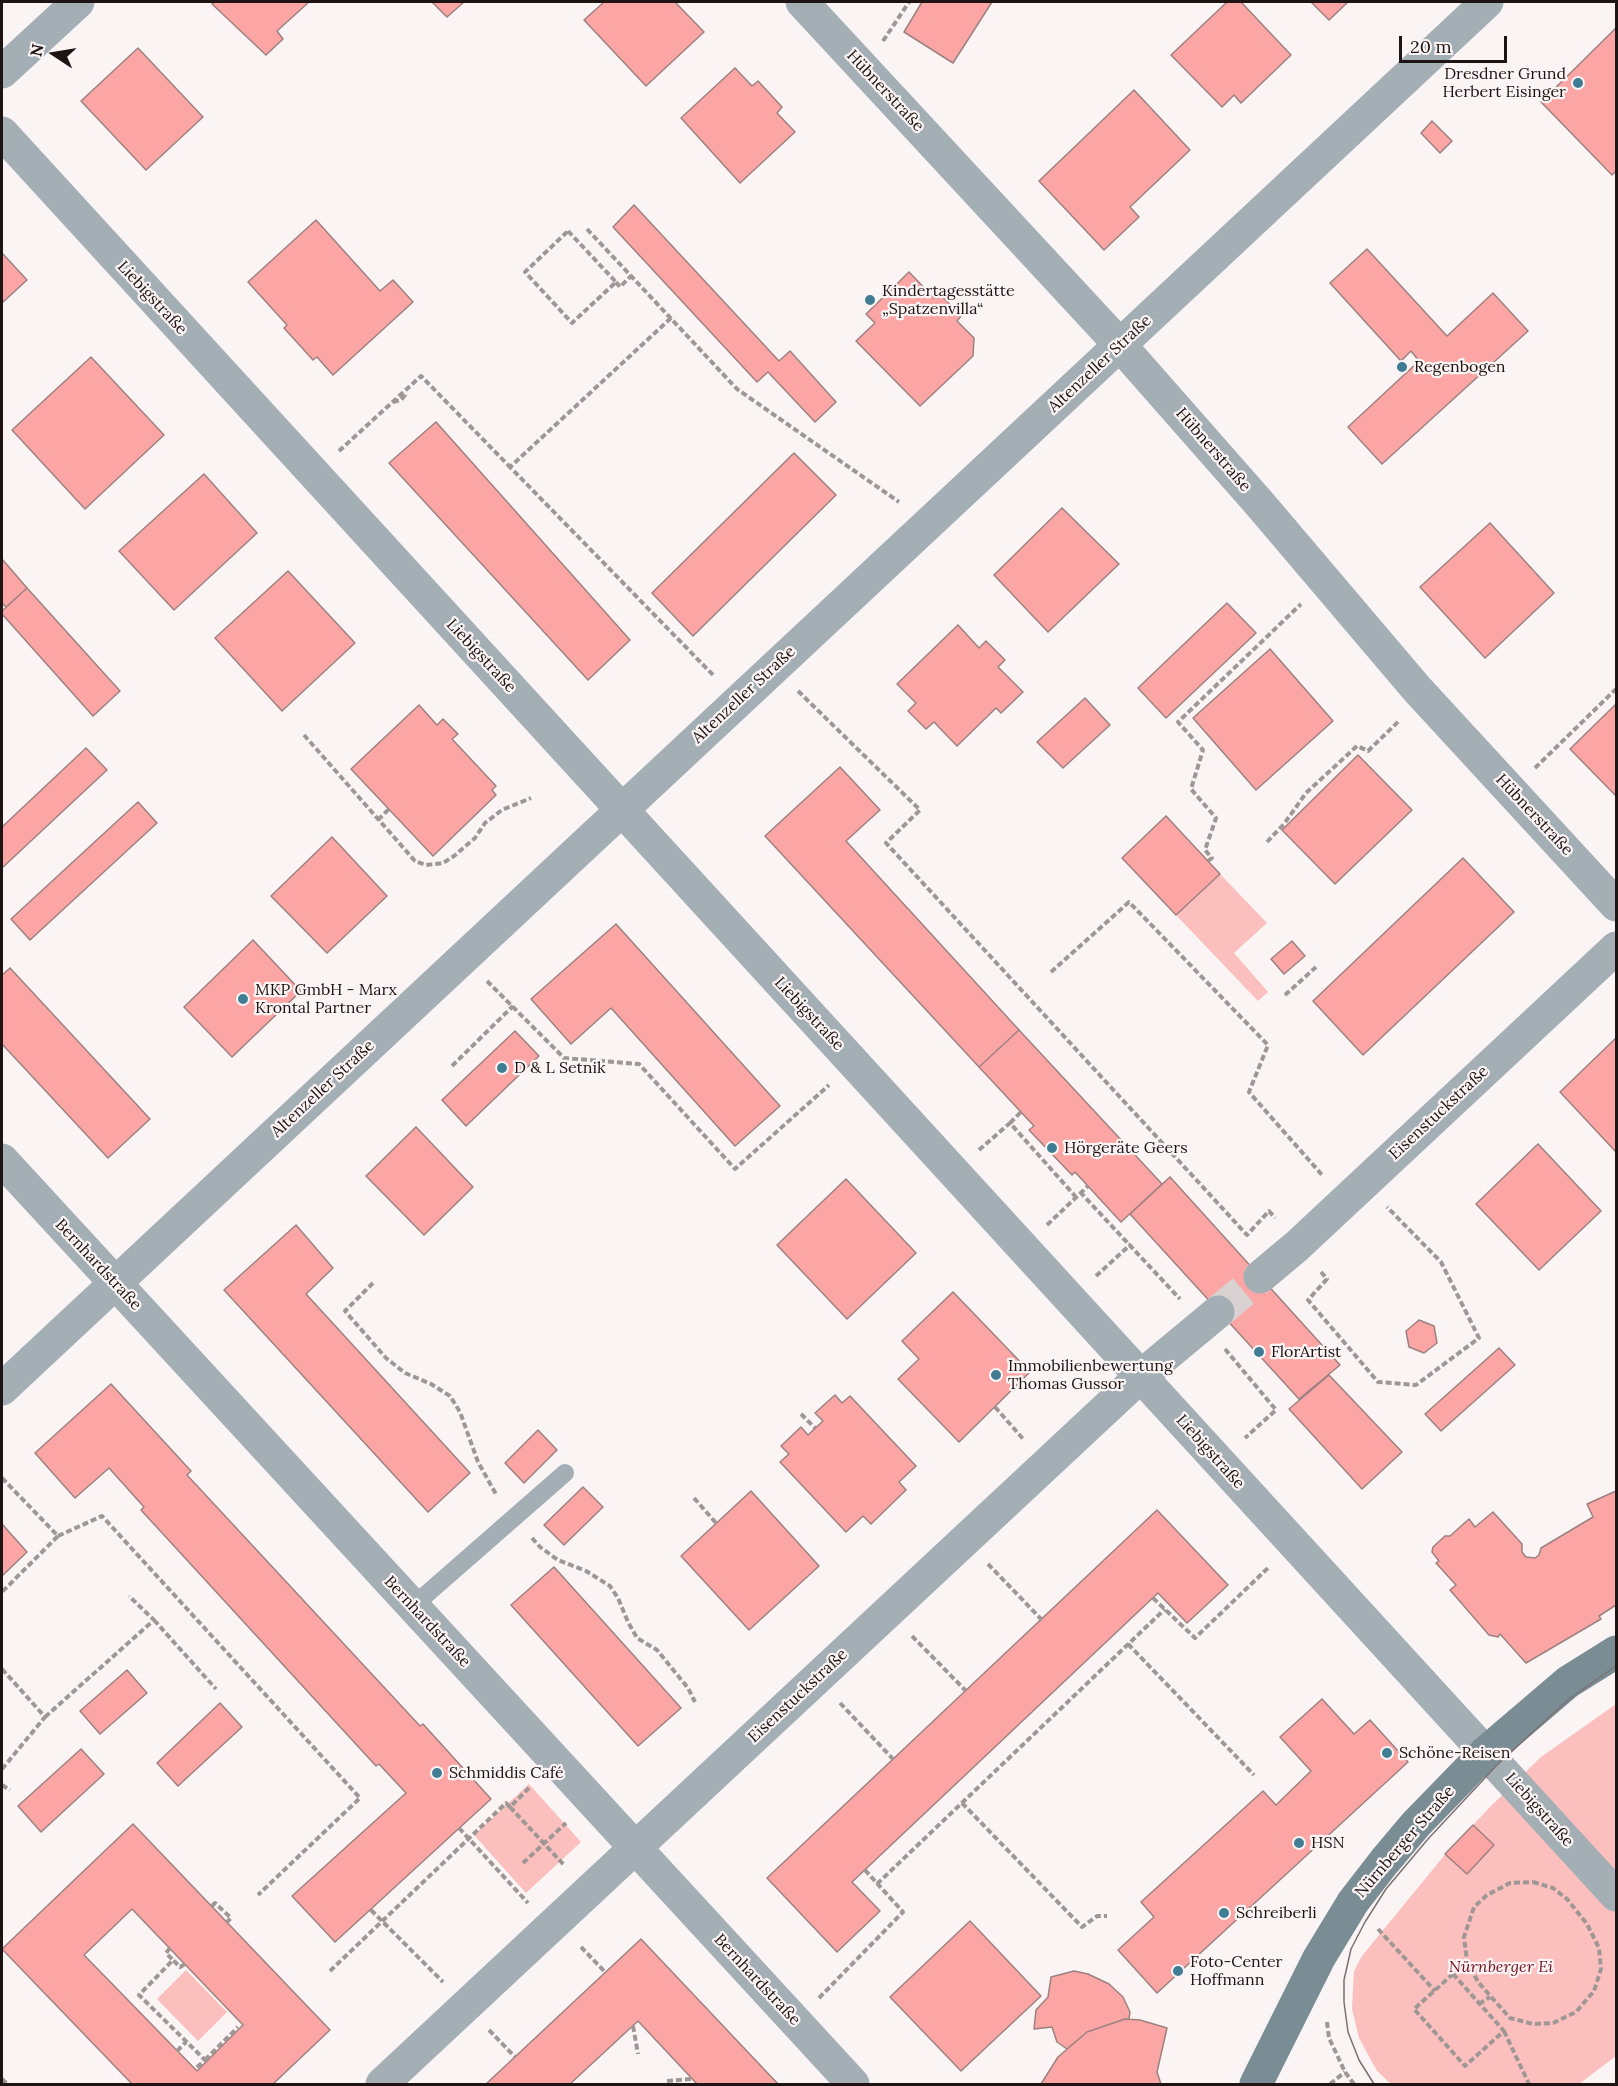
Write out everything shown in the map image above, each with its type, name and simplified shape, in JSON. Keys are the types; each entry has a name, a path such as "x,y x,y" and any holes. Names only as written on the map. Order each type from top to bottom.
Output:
{"main road":[{"name":"Nürnberger Straße","path":"1258,2083 1320,1958 1353,1902 1416,1824 1486,1752 1568,1682 1617,1652"}],"street":[{"path":"2,72 78,2"},
{"name":"Hübnerstraße","path":"802,2 1120,345 1326,580 1424,696 1617,905"},
{"name":"Altenzeller Straße","path":"2,1389 1487,2"},
{"name":"Liebigstraße","path":"2,133 1617,1895"},
{"name":"Eisenstuckstraße","path":"1260,1277 1297,1246 1617,948"},
{"name":"Bernhardstraße","path":"2,1160 853,2085"},
{"name":"Eisenstuckstraße","path":"382,2085 1141,1376 1210,1318"}],"lane":[{"path":"413,1606 565,1473"}],"path":[{"path":"865,69 909,2"},
{"path":"587,229 737,389 929,524"},
{"path":"616,282 572,323 525,272 568,231 616,282 620,287 631,276"},
{"path":"510,467 671,318"},
{"path":"314,474 421,376 739,701"},
{"path":"1208,861 1212,858 1205,850 1216,818 1191,789 1203,750 1178,722 1326,580"},
{"path":"774,668 920,810 886,843 1247,1235 1269,1210 1327,1279 1308,1300 1378,1382 1416,1385 1479,1338 1441,1263 1354,1192 1249,1092 1268,1045 1129,902 1051,972"},
{"path":"1511,790 1617,689"},
{"path":"1268,842 1284,824 1305,793 1357,746 1368,751 1424,696"},
{"path":"304,735 415,861 426,865 443,863 454,856 476,838 485,823 494,816 502,810 531,798"},
{"path":"378,820 389,809"},
{"path":"464,958 564,1058 639,1064 735,1169 854,1063"},
{"path":"1285,995 1316,967"},
{"path":"452,1066 513,1006"},
{"path":"954,1172 1021,1112"},
{"path":"1010,1123 1075,1196"},
{"path":"1024,1248 1075,1196 1088,1186"},
{"path":"1080,1192 1112,1227 1210,1318 1276,1410 1220,1462"},
{"path":"1071,1299 1131,1244"},
{"path":"995,1407 1003,1417"},
{"path":"801,1414 815,1428"},
{"path":"2,1478 58,1536"},
{"path":"694,1498 716,1523"},
{"path":"2,1592 58,1536 102,1516 360,1798 258,1895"},
{"path":"964,1541 1042,1620"},
{"path":"1153,1598 1195,1638 1294,1544"},
{"path":"129,1596 154,1620 216,1689"},
{"path":"877,1884 1164,1609"},
{"path":"888,1612 966,1691"},
{"path":"2,1769 45,1717 154,1620"},
{"path":"1128,1644 1254,1775"},
{"path":"2,1669 45,1717"},
{"path":"817,1679 893,1759"},
{"path":"510,1807 555,1762"},
{"path":"2,1785 10,1790"},
{"path":"523,1863 591,1800"},
{"path":"330,1971 506,1803 589,1893"},
{"path":"962,1803 1082,1927 1097,1916 1107,1916"},
{"path":"459,1828 550,1928"},
{"path":"796,2022 903,1912 865,1870"},
{"path":"1533,1882 1553,1887 1577,1910 1599,1947 1601,1970 1594,1991 1576,2012 1553,2023 1533,2024 1510,2018 1490,1997 1478,1982 1467,1961 1464,1937 1474,1907 1487,1895 1510,1883 1533,1882"},
{"path":"212,1906 215,1903 221,1912 231,1918 227,1922"},
{"path":"1377,1929 1435,1990"},
{"path":"170,1948 166,1953 180,1967 185,1964"},
{"path":"173,1960 139,1995 205,2060"},
{"path":"1504,2031 1465,2066 1414,2009 1453,1974 1504,2031 1528,2085"},
{"path":"1479,2004 1490,1997"},
{"path":"633,2026 638,2054"},
{"path":"195,2069 238,2027"},
{"path":"1329,2038 1345,2072 1354,2085"},
{"path":"177,2051 186,2042"},
{"path":"1330,2085 1345,2072"},
{"path":"2,2079 7,2085"},
{"path":"667,2080 692,2079"}],"green space":[{"path":"1220,874 1267,923 1234,953 1268,992 1258,1001 1176,915"},
{"name":"Nürnberger Ei","path":"1616,1704 1616,2056 1579,2084 1391,2084 1377,2071 1359,2038 1352,2009 1354,1971 1362,1956 1443,1857 1489,1808 1541,1757"},
{"path":"529,1784 581,1842 526,1893 474,1835"},
{"path":"186,1970 227,2012 198,2041 157,1999"}],"building":[{"path":"215,2 309,2 277,31 283,39 266,55 212,4"},
{"path":"432,2 464,2 447,17"},
{"path":"604,2 675,2 704,32 646,86 584,20"},
{"path":"922,2 992,2 953,63 904,32"},
{"path":"1227,2 1241,2 1291,55 1241,103 1234,95 1222,107 1171,55"},
{"path":"1311,2 1348,2 1329,20"},
{"path":"1616,28 1616,171 1612,175 1541,102"},
{"path":"138,48 203,117 146,170 81,101"},
{"path":"735,68 752,86 758,81 782,107 777,113 795,132 740,183 681,118"},
{"path":"1134,90 1190,150 1130,207 1139,217 1104,250 1039,181"},
{"path":"1432,121 1452,141 1440,153 1421,133"},
{"path":"634,205 779,361 790,351 836,402 815,422 768,372 757,382 613,227"},
{"path":"316,220 380,291 393,280 413,302 333,375 317,357 313,360 284,328 287,325 248,282"},
{"path":"1367,249 1447,336 1493,293 1528,331 1382,464 1348,427 1419,361 1411,351 1401,361 1330,283"},
{"path":"2,253 27,280 2,303"},
{"path":"909,272 934,298 939,293 961,316 957,321 974,338 973,356 920,406 856,341 875,323 866,314"},
{"path":"91,357 164,435 85,509 12,430"},
{"path":"436,422 630,640 588,680 389,463"},
{"path":"794,453 836,495 693,636 652,593"},
{"path":"204,474 257,533 174,610 119,551"},
{"path":"1062,508 1119,564 1048,632 994,575"},
{"path":"1490,523 1554,593 1485,658 1420,587"},
{"path":"2,559 27,588 6,607 2,603"},
{"path":"288,571 355,643 282,711 215,638"},
{"path":"27,588 120,691 93,716 2,614 2,611"},
{"path":"1227,603 1256,633 1166,718 1138,688"},
{"path":"958,625 979,648 986,641 1005,660 998,667 1023,692 1001,713 996,708 957,746 934,722 926,729 908,711 916,703 897,684"},
{"path":"1270,649 1333,721 1256,790 1193,718"},
{"path":"1085,698 1110,725 1063,768 1037,742"},
{"path":"1616,704 1616,796 1570,749"},
{"path":"419,705 437,725 443,719 458,734 452,739 496,786 492,790 496,795 433,856 351,769"},
{"path":"86,748 107,770 2,868 2,827"},
{"path":"1358,755 1412,810 1335,884 1282,830"},
{"path":"840,767 880,810 846,841 1019,1030 979,1067 765,836"},
{"path":"138,802 157,823 30,940 11,919"},
{"path":"1166,816 1220,874 1176,915 1122,858"},
{"path":"332,837 387,896 327,953 271,896"},
{"path":"1463,858 1514,912 1363,1055 1313,1001"},
{"path":"616,924 780,1106 735,1146 611,1008 571,1044 531,999"},
{"name":"MKP GmbH - Marx Krontal Partner","path":"253,940 301,991 232,1057 184,1007"},
{"path":"1292,941 1305,956 1284,974 1271,959"},
{"path":"10,968 150,1119 108,1158 2,1044 2,975"},
{"path":"1019,1030 1162,1184 1121,1222 1075,1172 1072,1175 1029,1130 1034,1126 979,1067"},
{"name":"D & L Setnik","path":"515,1031 539,1056 466,1126 442,1100"},
{"path":"1616,1038 1616,1152 1560,1092"},
{"path":"416,1127 473,1187 424,1235 366,1176"},
{"path":"1538,1144 1601,1211 1539,1270 1476,1204"},
{"path":"1170,1177 1340,1365 1299,1399 1130,1214"},
{"path":"846,1179 916,1253 847,1319 777,1245"},
{"path":"296,1225 333,1268 306,1294 470,1473 428,1512 224,1290"},
{"path":"953,1292 1030,1372 959,1442 898,1379 919,1359 902,1341"},
{"path":"1419,1320 1434,1326 1437,1343 1424,1353 1409,1347 1406,1331"},
{"path":"1499,1348 1515,1365 1441,1431 1425,1414"},
{"path":"1329,1375 1402,1452 1362,1489 1289,1409"},
{"path":"111,1384 191,1471 187,1475 420,1726 423,1724 491,1799 335,1942 292,1896 406,1793 379,1764 376,1766 141,1510 144,1507 109,1468 75,1498 35,1453"},
{"path":"835,1395 842,1403 850,1396 916,1466 899,1482 906,1490 871,1524 863,1516 846,1532 780,1462 789,1454 781,1446 801,1427 808,1435 823,1421 815,1413"},
{"path":"538,1430 557,1450 524,1483 505,1463"},
{"path":"583,1487 603,1507 564,1545 544,1525"},
{"path":"751,1491 819,1566 749,1630 681,1556"},
{"path":"1616,1491 1616,1605 1599,1616 1601,1619 1526,1663 1500,1634 1498,1637 1489,1635 1450,1590 1456,1585 1436,1563 1439,1561 1432,1552 1433,1547 1469,1519 1475,1527 1493,1512 1522,1544 1522,1552 1526,1557 1535,1558 1539,1555 1541,1548 1593,1517 1587,1504"},
{"path":"1157,1510 1228,1585 1187,1623 1158,1593 852,1882 880,1911 837,1952 767,1878"},
{"path":"2,1524 27,1552 2,1576"},
{"path":"554,1567 681,1708 638,1746 511,1605"},
{"path":"127,1670 147,1693 100,1734 80,1711"},
{"path":"1322,1699 1354,1734 1370,1720 1408,1762 1157,1993 1118,1950 1154,1917 1141,1902 1263,1791 1276,1805 1311,1771 1280,1737"},
{"path":"220,1703 242,1727 178,1786 157,1763"},
{"path":"81,1749 104,1774 41,1832 18,1806"},
{"path":"133,1824 330,2030 273,2084 132,2084 2,1949","holes":["132,1909 243,2025 197,2071 84,1955"]},
{"path":"1473,1825 1494,1845 1467,1874 1445,1854"},
{"path":"970,1921 1041,1996 961,2071 890,1997"},
{"path":"641,1939 778,2084 697,2084 638,2021 570,2084 486,2084"},
{"path":"1074,1971 1088,1974 1109,1984 1123,1997 1130,2012 1129,2019 1087,2032 1067,2049 1057,2042 1052,2027 1034,2029 1036,2010 1048,1997 1051,1977"},
{"path":"1125,2019 1140,2020 1167,2028 1157,2072 1161,2084 1041,2084 1058,2057 1087,2032"}],"tunnel":[{"path":"1218,1312 1260,1277"}],"tram line":[{"path":"1374,2084 1359,2060 1348,2032 1344,2002 1344,1980 1351,1949 1365,1922 1386,1889 1428,1839 1497,1765 1569,1699 1616,1666"}],"place":[{"name":"Dresdner Grund Herbert Eisinger","path":"1578,83"},
{"name":"Kindertagesstätte „Spatzenvilla“","path":"870,300"},
{"name":"Regenbogen","path":"1402,367"},
{"name":"MKP GmbH - Marx Krontal Partner","path":"243,999"},
{"name":"D & L Setnik","path":"502,1068"},
{"name":"Hörgeräte Geers","path":"1052,1148"},
{"name":"FlorArtist","path":"1259,1352"},
{"name":"Immobilienbewertung Thomas Gussor","path":"996,1375"},
{"name":"Schöne-Reisen","path":"1387,1753"},
{"name":"Schmiddis Café","path":"437,1773"},
{"name":"HSN","path":"1299,1843"},
{"name":"Schreiberli","path":"1224,1913"},
{"name":"Foto-Center Hoffmann","path":"1178,1971"}]}
